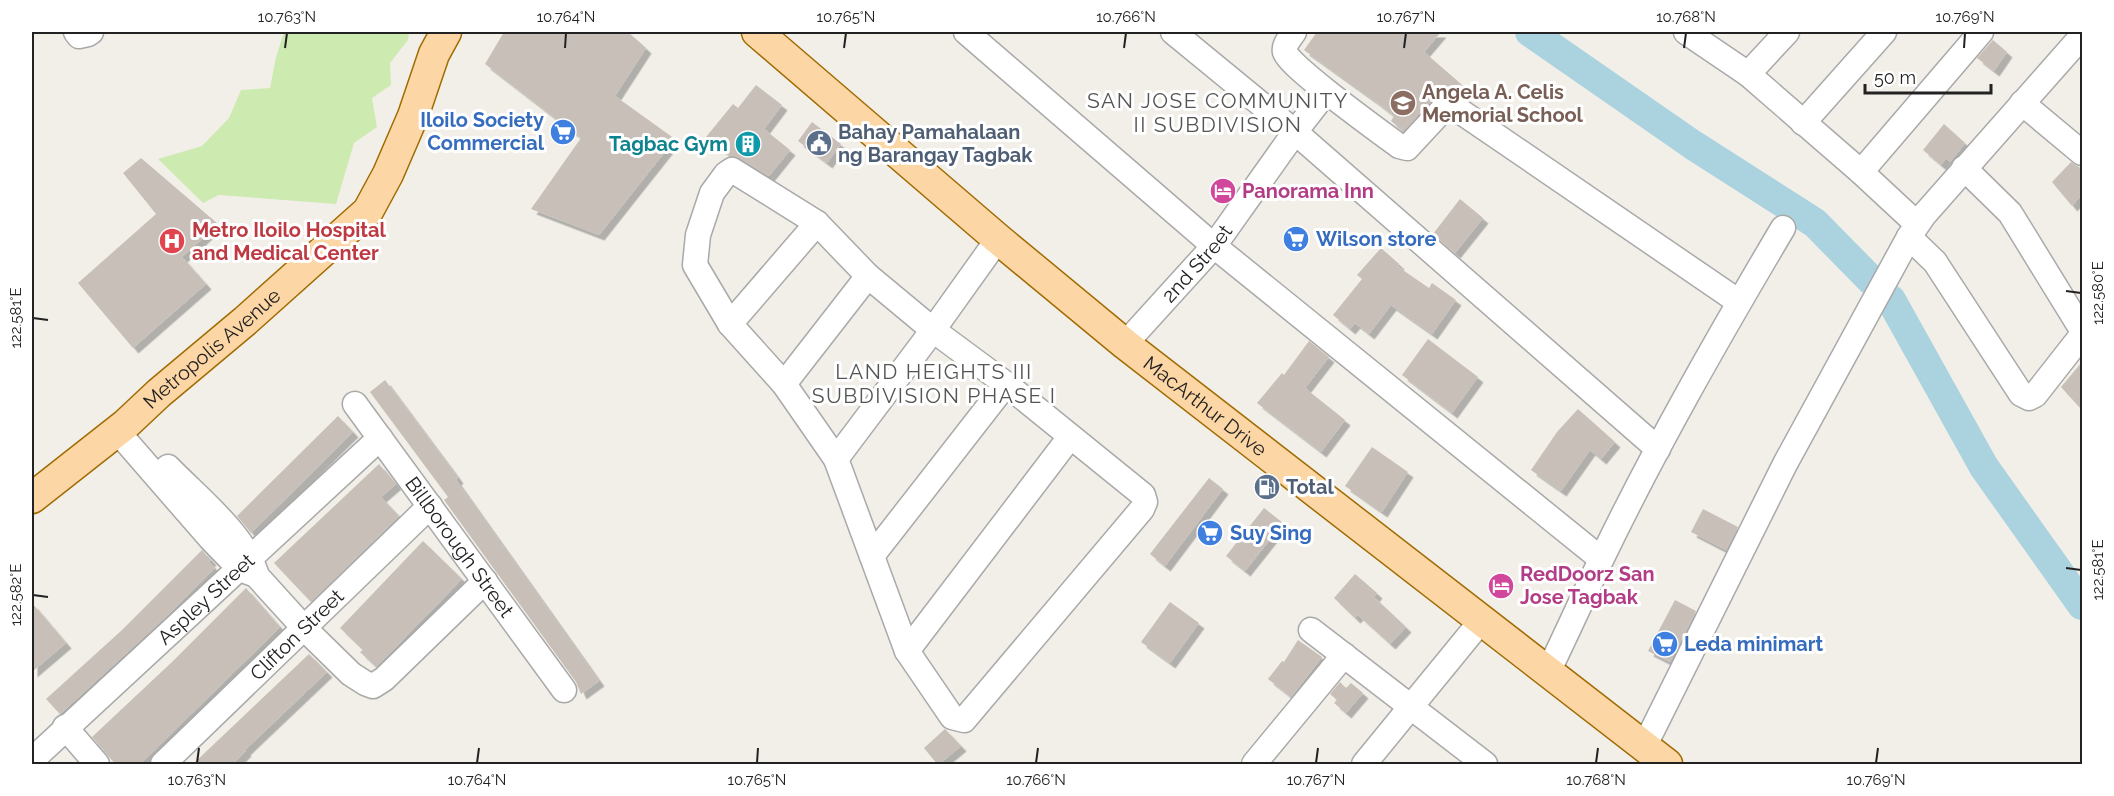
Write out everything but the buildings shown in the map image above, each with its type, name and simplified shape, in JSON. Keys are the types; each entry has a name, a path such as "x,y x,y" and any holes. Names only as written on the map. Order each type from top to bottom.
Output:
{"main road":[{"name":"MacArthur Drive","path":"757,32 998,239 1125,344 1656,756"},
{"name":"Metropolis Avenue","path":"32,498 121,428 368,211 388,174 409,125 437,39"}],"street":[{"path":"75,32 79,36 84,36 91,32"},
{"path":"966,32 1214,246 1601,559"},
{"path":"1173,32 1295,132 1658,449"},
{"path":"1294,32 1285,47 1287,57 1326,92 1399,146 1407,148 1446,106 1454,107 1739,302"},
{"path":"1686,32 1748,74 1861,172 1913,230 2021,394 2029,398 2035,395 2082,335"},
{"path":"1748,74 1787,32"},
{"path":"1803,123 1884,32"},
{"path":"1861,172 1981,32"},
{"path":"1656,756 1785,464 1913,230 2022,103 2079,45"},
{"name":"2nd Street","path":"1125,344 1214,246 1326,92"},
{"path":"2022,103 2082,153"},
{"path":"1964,168 2010,213 2082,330"},
{"path":"732,170 817,223 868,276 1143,495 1145,502 1142,509 964,720 952,717 908,651 836,459 784,384 730,324 695,265 698,235 712,193 726,174 732,170"},
{"path":"730,324 817,223"},
{"path":"1548,672 1601,559 1658,449 1739,302 1783,228"},
{"path":"836,459 998,239"},
{"path":"784,384 868,276"},
{"path":"872,556 1006,384"},
{"name":"Billborough Street","path":"355,404 564,690"},
{"path":"121,428 225,524 249,568 305,629 351,674 365,683 373,686 384,679 485,581"},
{"path":"908,651 1070,437"},
{"name":"Aspley Street","path":"32,760 65,727 249,568 380,438"},
{"name":"Clifton Street","path":"163,765 430,506"},
{"path":"1364,765 1481,621"},
{"path":"1311,630 1411,706 1480,763"},
{"path":"1254,765 1344,655"},
{"path":"65,727 97,765"}],"green space":[{"path":"284,32 409,32 408,40 390,63 391,85 372,98 377,127 354,143 336,204 219,195 203,203 158,159 202,146 229,118 241,90 270,88"}],"waterway":[{"path":"1530,32 1693,145 1815,223 1871,280"},
{"path":"1891,300 1984,467 2082,605"}],"place":[{"name":"Angela A. Celis Memorial School","path":"1403,103"},
{"name":"Iloilo Society Commercial","path":"563,132"},
{"name":"Bahay Pamahalaan ng Barangay Tagbak","path":"819,143"},
{"name":"Tagbac Gym","path":"748,144"},
{"name":"Panorama Inn","path":"1223,191"},
{"name":"Wilson store","path":"1296,239"},
{"name":"Metro Iloilo Hospital and Medical Center","path":"172,241"},
{"name":"Total","path":"1267,487"},
{"name":"Suy Sing","path":"1210,533"},
{"name":"RedDoorz San Jose Tagbak","path":"1501,586"},
{"name":"Leda minimart","path":"1665,644"}],"district":[{"name":"SAN JOSE COMMUNITY II SUBDIVISION","path":"1218,113"},
{"name":"LAND HEIGHTS III SUBDIVISION PHASE I","path":"934,384"}]}
